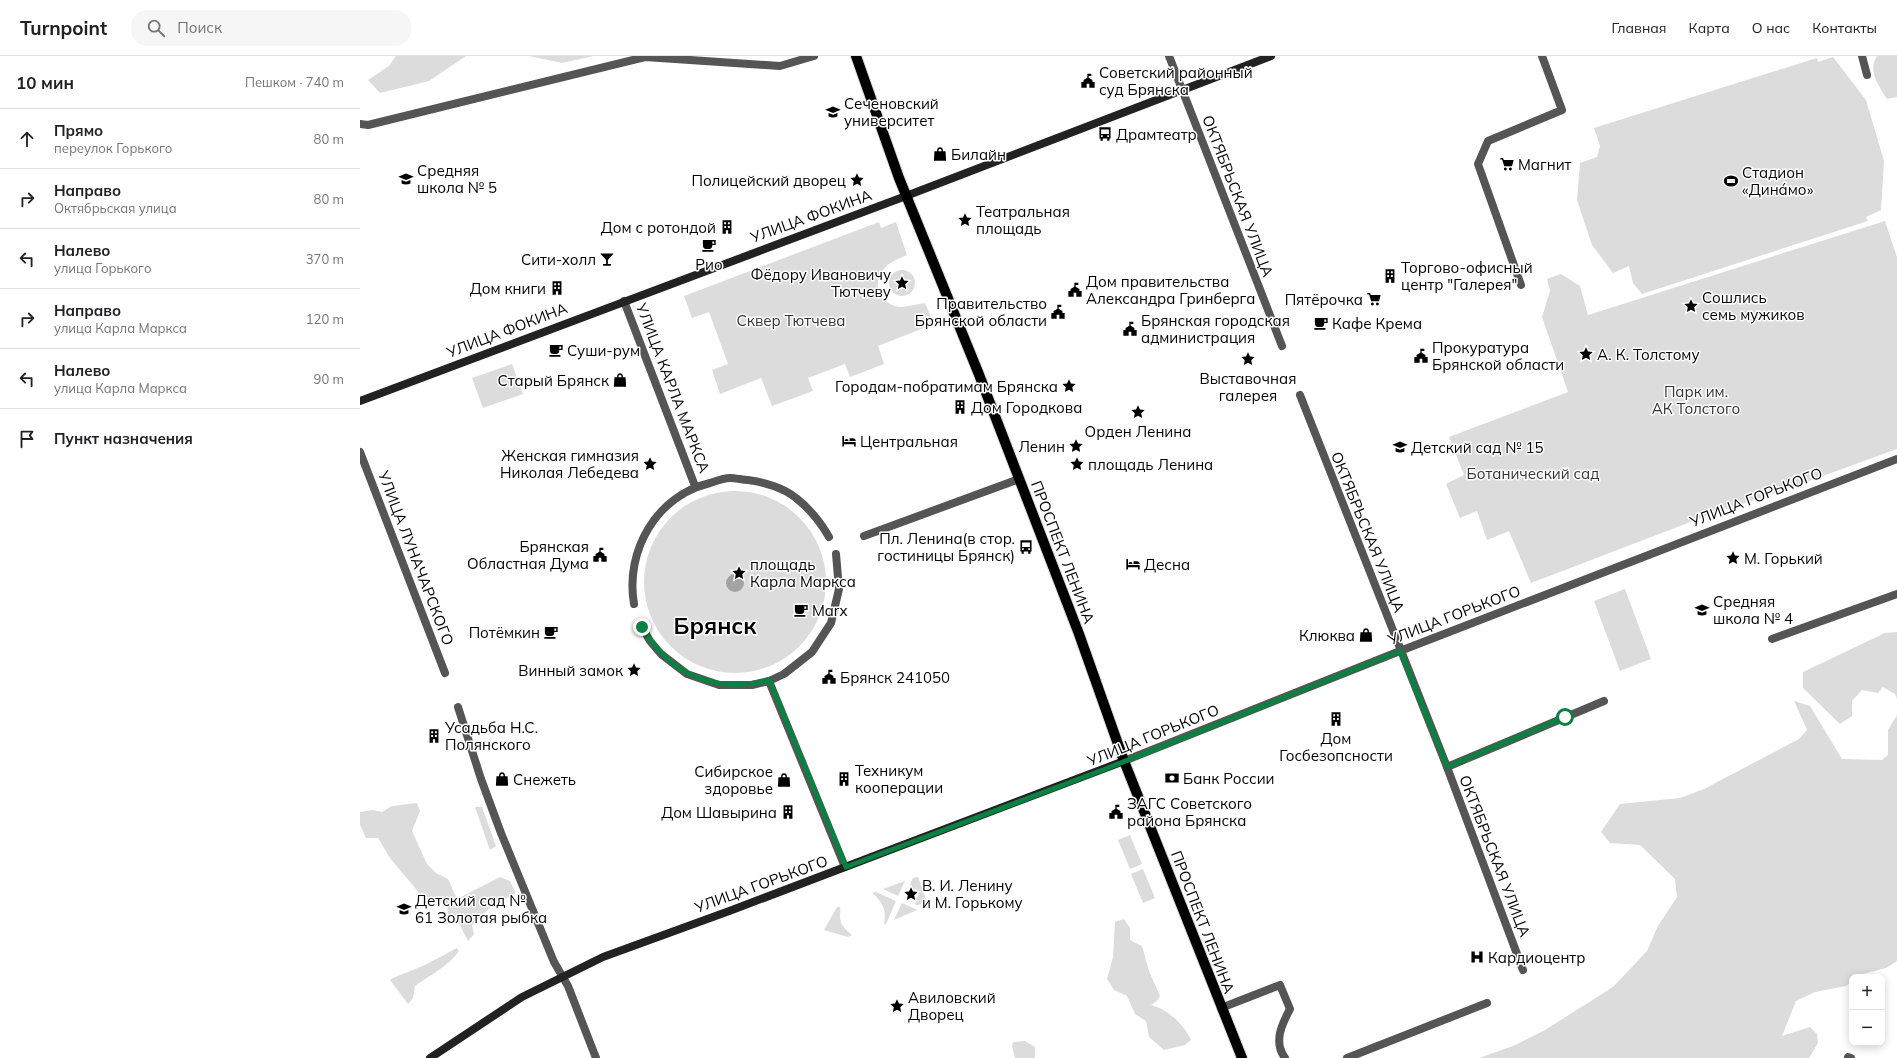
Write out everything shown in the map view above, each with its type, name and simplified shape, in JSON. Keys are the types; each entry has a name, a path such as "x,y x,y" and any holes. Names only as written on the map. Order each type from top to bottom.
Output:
{"main road":[{"name":"ПРОСПЕКТ ЛЕНИНА","path":"856,56 906,196 978,372 1079,634 1124,761 1242,1058"},
{"name":"УЛИЦА ФОКИНА","path":"360,401 906,196 1270,56"},
{"name":"УЛИЦА ГОРЬКОГО","path":"430,1058 522,997 602,957 846,867 1124,761"}],"street":[{"path":"360,124 368,125 645,57 780,66 814,56"},
{"name":"ОКТЯБРЬСКАЯ УЛИЦА","path":"1169,56 1282,346"},
{"path":"1521,285 1478,164 1488,141 1562,110 1542,56"},
{"path":"1862,56 1867,75"},
{"name":"УЛИЦА КАРЛА МАРКСА","path":"624,301 695,486"},
{"name":"ОКТЯБРЬСКАЯ УЛИЦА","path":"1300,395 1447,767 1523,970"},
{"name":"УЛИЦА ЛУНАЧАРСКОГО","path":"360,452 445,673"},
{"name":"УЛИЦА ГОРЬКОГО","path":"1124,761 1400,651 1897,459"},
{"name":"УЛИЦА КАРЛА МАРКСА","path":"634,604 632,595 634,561 646,530 667,504 695,486 729,478 764,482 796,497 820,522 829,537"},
{"path":"864,536 1019,479"},
{"path":"642,627 650,641 661,654 687,674 719,685 752,685 769,680 784,674 812,652 831,623 839,589 836,554"},
{"path":"1772,639 1897,594"},
{"path":"769,680 846,867"},
{"path":"1447,767 1604,701"},
{"path":"458,707 481,779 501,833 562,978 568,986 596,1058"},
{"path":"1221,1008 1280,985 1290,1009 1282,1025 1279,1040 1285,1058"},
{"path":"1347,1058 1488,1003"}],"green space":[{"path":"396,56 466,56 429,81 380,93 368,80 389,66"},
{"path":"529,56 594,56 562,63"},
{"path":"1877,56 1897,56 1897,97 1887,99 1875,78 1873,67"},
{"name":"Стадион «Дина́мо»","path":"1833,57 1866,100 1884,161 1881,210 1866,217 1868,221 1642,294 1633,283 1629,266 1613,273 1592,245 1577,200 1580,163 1597,157 1600,146 1594,128 1817,58 1818,62"},
{"name":"Парк им. АК Толстого","path":"1885,221 1897,257 1897,449 1776,493 1714,513 1531,583 1509,531 1487,540 1477,511 1460,518 1446,484 1464,475 1449,437 1568,392 1542,317 1550,291 1547,279 1561,274 1580,286 1588,315"},
{"name":"Сквер Тютчева","path":"879,222 881,228 896,222 907,255 897,259 885,267 879,276 878,289 881,295 884,300 896,306 903,307 925,303 934,324 878,346 884,364 850,377 845,364 808,378 813,391 772,406 761,378 720,394 712,370 728,364 709,312 692,318 684,296"},
{"path":"902,270 911,274 915,283 911,292 902,296 893,292 889,283 893,274"},
{"path":"512,364 523,394 483,408 472,378"},
{"path":"726,491 744,491 770,498 786,506 805,524 811,531 819,547 826,573 826,591 819,617 811,633 793,652 786,658 761,669 744,673 726,673 700,666 684,658 659,633 651,617 646,600 644,591 644,573 651,547 659,531 684,506 700,498 717,493"},
{"path":"1625,589 1651,659 1620,671 1594,601"},
{"path":"1897,632 1897,699 1895,694 1883,687 1878,693 1862,690 1852,701 1852,716 1840,724 1803,688 1803,672 1885,633"},
{"path":"1794,701 1810,706 1842,759 1882,760 1888,755 1888,730 1897,715 1897,961 1886,968 1863,974 1849,974 1849,984 1846,986 1815,992 1796,1001 1782,1036 1810,1027 1817,1034 1818,1043 1809,1058 1479,1058 1513,1046 1545,1030 1613,987 1647,951 1658,926 1677,897 1675,879 1640,845 1610,843 1601,832 1620,804 1680,798 1704,789 1799,739 1807,730"},
{"path":"417,803 420,811 412,831 427,864 436,873 448,879 457,899 500,877 510,881 516,893 492,906 472,925 474,934 468,941 457,919 448,914 447,905 421,895 390,858 378,838 366,838 360,825 360,812 373,810 382,812 392,806"},
{"path":"475,807 482,807 496,846 490,850"},
{"path":"1130,835 1142,864 1130,869 1118,840"},
{"path":"1143,869 1155,898 1143,903 1131,874"},
{"path":"918,877 928,904 916,905 914,901 919,895 916,889 910,890 910,884 913,878"},
{"path":"905,881 898,896 883,889"},
{"path":"876,892 896,901 886,924 884,924 885,914 883,906 879,899 872,893"},
{"path":"902,903 917,910 894,920"},
{"path":"837,907 840,907 840,920 842,925 852,935 848,937 824,930"},
{"path":"1124,919 1130,928 1130,940 1142,946 1149,971 1160,996 1158,1000 1151,1005 1169,1014 1184,1028 1191,1040 1185,1045 1164,1050 1149,1037 1146,1021 1135,1014 1127,996 1114,990 1107,979 1113,957 1115,922"},
{"path":"457,948 459,951 450,961 415,986 413,998 408,1004 390,980 425,965"},
{"path":"1025,1041 1035,1047 1035,1058 1015,1058 1012,1046 1013,1042"}],"shaded area":[{"path":"735,574 741,577 744,583 741,589 735,592 729,589 726,583 729,577"}],"place":[{"name":"Советский районный суд Брянска","path":"1088,81"},
{"name":"Сеченовский университет","path":"833,112"},
{"name":"Драмтеатр","path":"1105,134"},
{"name":"Билайн","path":"940,154"},
{"name":"Магнит","path":"1507,164"},
{"name":"Средняя школа № 5","path":"406,179"},
{"name":"Полицейский дворец","path":"857,180"},
{"name":"Стадион «Дина́мо»","path":"1731,181"},
{"name":"Театральная площадь","path":"965,220"},
{"name":"Дом с ротондой","path":"727,227"},
{"name":"Рио","path":"709,245"},
{"name":"Сити-холл","path":"607,259"},
{"name":"Торгово-офисный центр \"Галерея\"","path":"1390,276"},
{"name":"Фёдору Ивановичу Тютчеву","path":"902,283"},
{"name":"Дом книги","path":"557,288"},
{"name":"Дом правительства Александра Гринберга","path":"1075,290"},
{"name":"Пятёрочка","path":"1374,299"},
{"name":"Сошлись семь мужиков","path":"1691,306"},
{"name":"Правительство Брянской области","path":"1058,312"},
{"name":"Кафе Крема","path":"1321,323"},
{"name":"Брянская городская администрация","path":"1130,329"},
{"name":"Суши-рум","path":"556,350"},
{"name":"А. К. Толстому","path":"1586,354"},
{"name":"Прокуратура Брянской области","path":"1421,356"},
{"name":"Выставочная галерея","path":"1248,359"},
{"name":"Старый Брянск","path":"620,380"},
{"name":"Городам-побратимам Брянска","path":"1069,386"},
{"name":"Дом Городкова","path":"960,407"},
{"name":"Орден Ленина","path":"1138,412"},
{"name":"Центральная","path":"849,441"},
{"name":"Ленин","path":"1076,446"},
{"name":"Детский сад № 15","path":"1400,447"},
{"name":"Женская гимназия Николая Лебедева","path":"650,464"},
{"name":"площадь Ленина","path":"1077,464"},
{"name":"Пл. Ленина(в стор. гостиницы Брянск)","path":"1026,547"},
{"name":"Брянская Областная Дума","path":"600,555"},
{"name":"М. Горький","path":"1733,558"},
{"name":"Десна","path":"1133,564"},
{"name":"площадь Карла Маркса","path":"739,573"},
{"name":"Marx","path":"801,610"},
{"name":"Средняя школа № 4","path":"1702,610"},
{"name":"Потёмкин","path":"551,632"},
{"name":"Клюква","path":"1366,635"},
{"name":"Винный замок","path":"634,670"},
{"name":"Брянск 241050","path":"829,677"},
{"name":"Дом Госбезопсности","path":"1336,719"},
{"name":"Усадьба Н.С. Полянского","path":"434,736"},
{"name":"Банк России","path":"1172,778"},
{"name":"Снежеть","path":"502,779"},
{"name":"Техникум кооперации","path":"844,779"},
{"name":"Сибирское здоровье","path":"784,780"},
{"name":"Дом Шавырина","path":"788,812"},
{"name":"ЗАГС Советского района Брянска","path":"1116,812"},
{"name":"В. И. Ленину и М. Горькому","path":"911,894"},
{"name":"Детский сад № 61 Золотая рыбка","path":"404,909"},
{"name":"Кардиоцентр","path":"1477,957"},
{"name":"Авиловский Дворец","path":"897,1006"}],"district":[{"name":"Брянск","path":"715,625"}],"route":[{"path":"642,627 650,641 661,654 687,674 719,685 752,685 769,680 846,867 1108,768 1400,651 1447,767 1565,717"}],"park label":[{"name":"Ботанический сад","path":"1533,473"}]}
